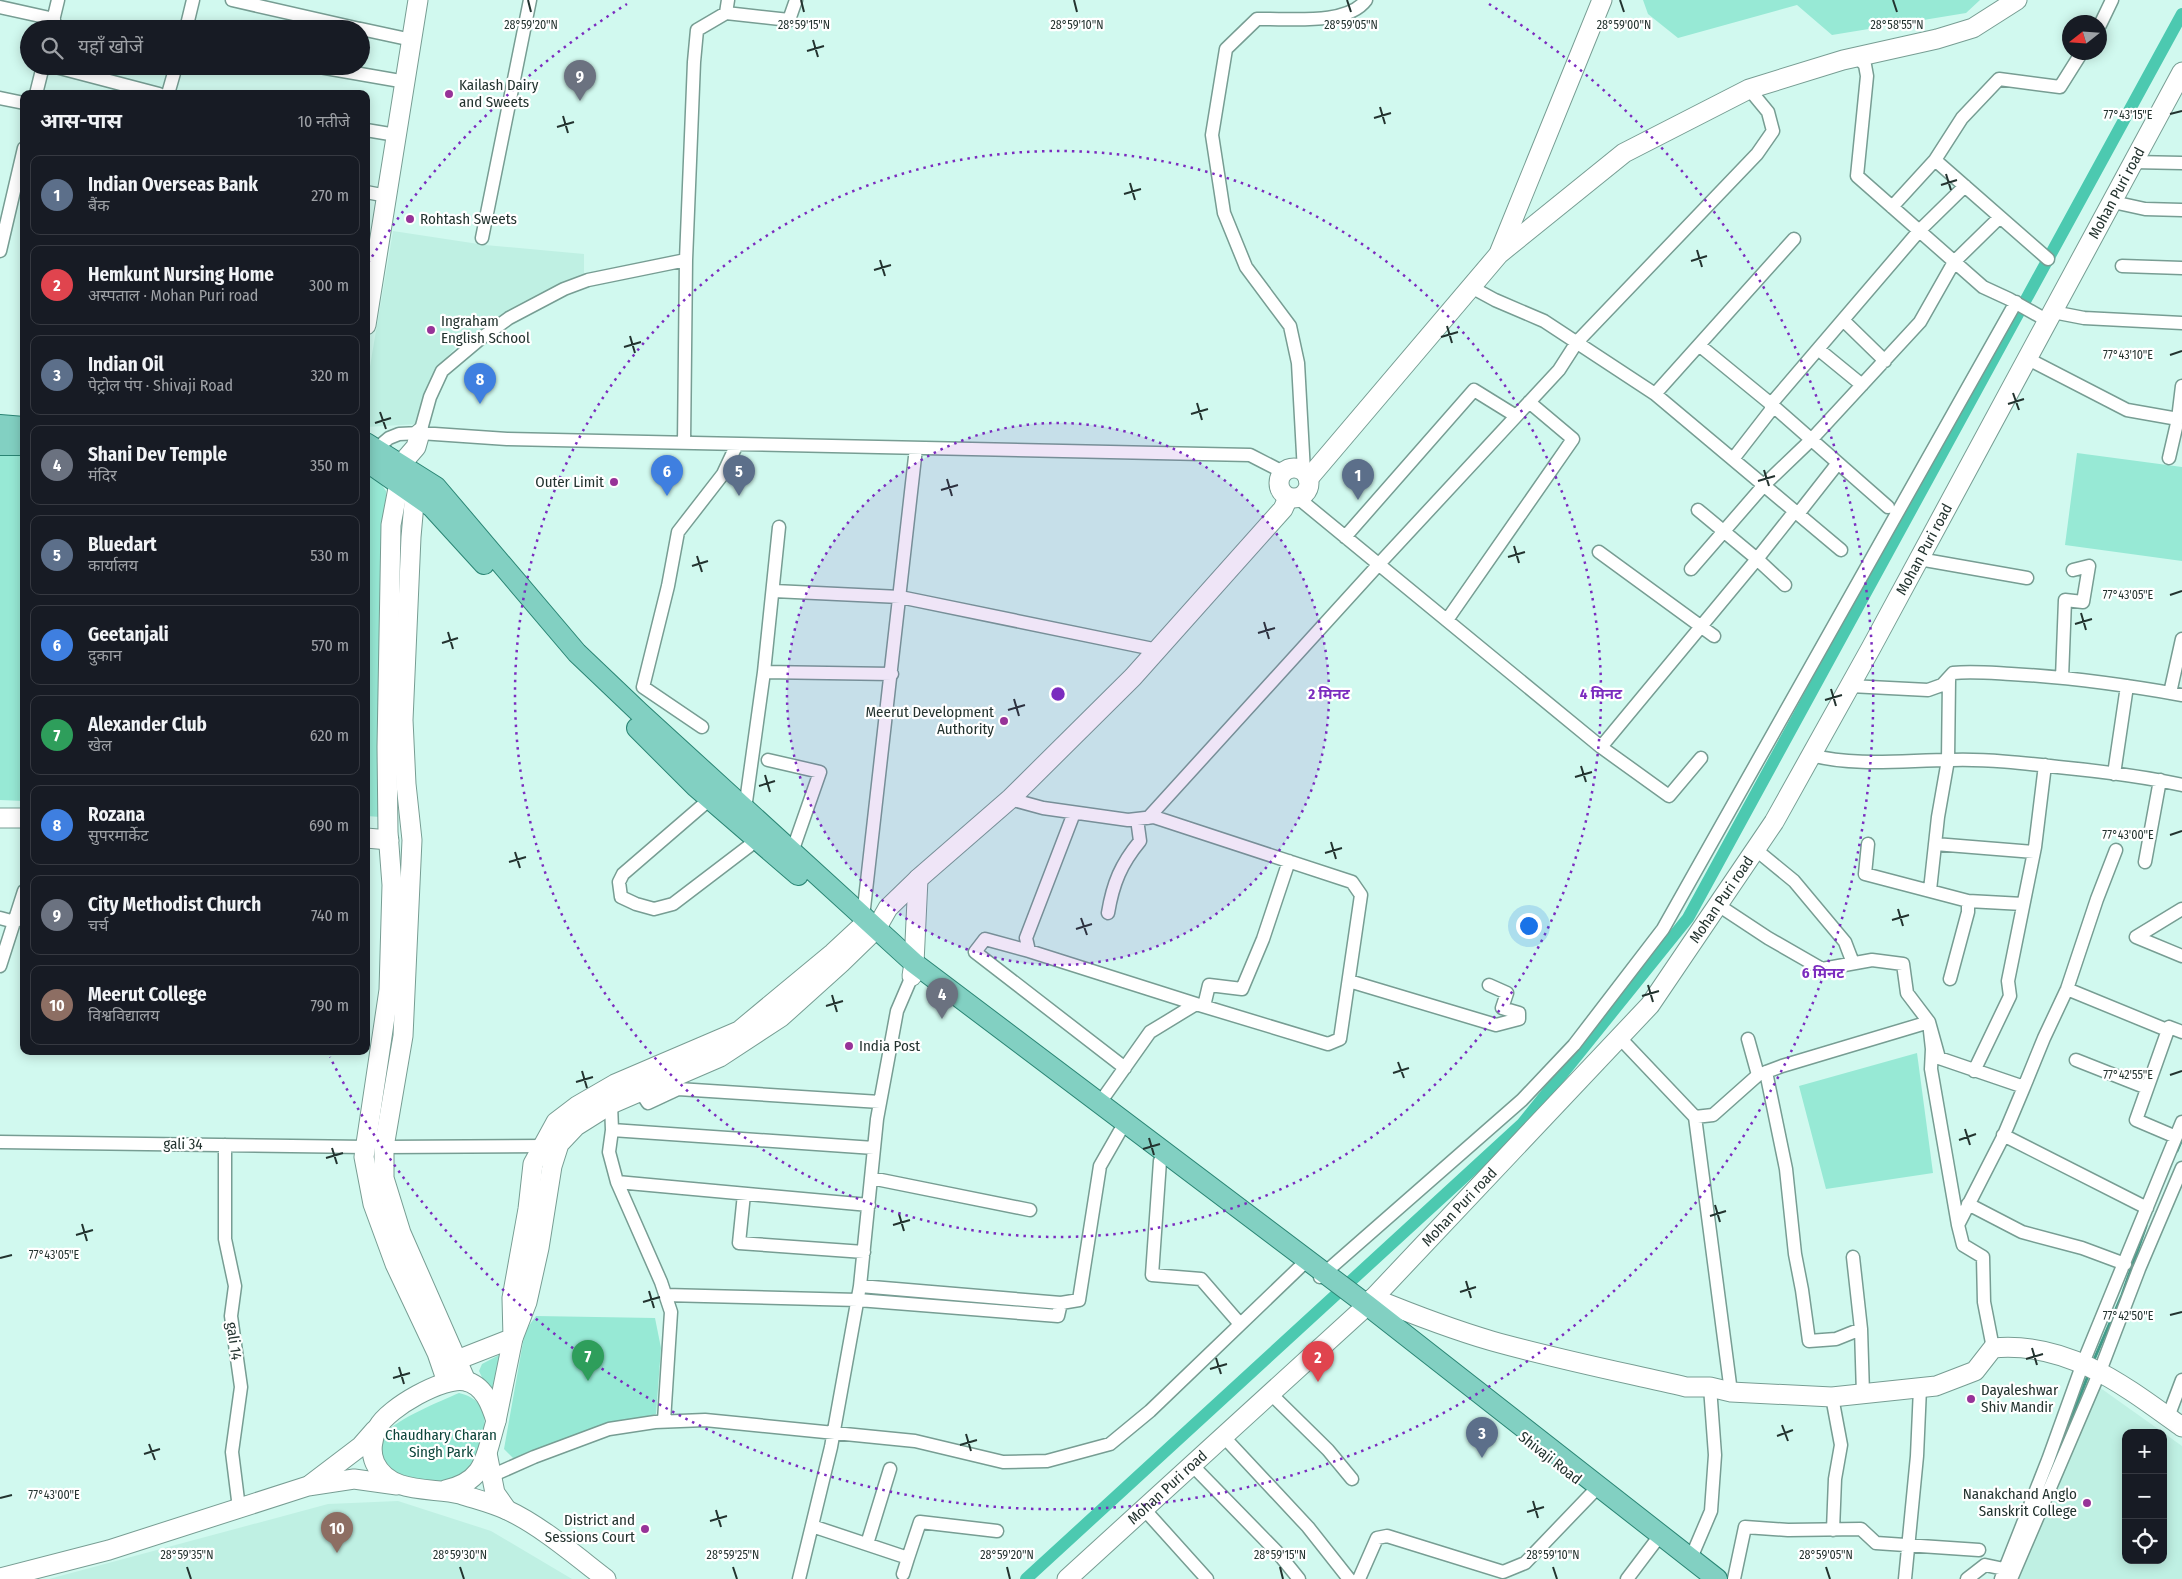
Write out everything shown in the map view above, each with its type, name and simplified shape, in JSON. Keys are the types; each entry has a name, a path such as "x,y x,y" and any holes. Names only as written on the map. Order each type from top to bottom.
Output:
{"main road":[{"path":"0,425 20,427"},
{"path":"0,445 20,445"},
{"path":"370,452 408,480 576,666 710,799 757,840 868,926"},
{"path":"408,480 436,487 577,653 638,712 792,852 913,970 1120,1131 1253,1225 1301,1266 1322,1277"},
{"path":"913,970 1099,1104 1322,1277"},
{"name":"Shivaji Road","path":"1322,1277 1361,1302 1658,1537 1706,1579"},
{"path":"1658,1537 1691,1558 1717,1579"}],"street":[{"path":"54,20 58,0"},
{"path":"188,20 193,0"},
{"path":"232,0 321,20"},
{"path":"370,273 371,260 387,196 418,0"},
{"path":"482,238 530,0"},
{"path":"684,443 686,260 697,30 727,6 789,20 796,0"},
{"path":"550,1146 576,1126 611,1104 720,1057 781,1018 868,926 874,915 888,908 918,879 1010,799 1133,677 1283,508 1293,498 1307,492 1298,363 1290,326 1246,268 1224,214 1212,134 1226,50 1257,19 1330,19 1360,8 1366,0"},
{"path":"1499,254 1602,0"},
{"path":"1306,476 1499,254 1624,153 1749,89 1857,57 1973,28 2017,0"},
{"path":"2105,15 2112,0"},
{"path":"0,7 41,20"},
{"path":"370,31 412,40"},
{"path":"1857,57 1865,66 1867,76 1857,176 1982,287 2018,304 2051,316 2182,323"},
{"path":"1892,207 1935,160 1962,118 1999,79 2060,87 2077,60"},
{"name":"Mohan Puri road","path":"1067,1579 1270,1393 1650,1005 1774,822 2028,359 2113,202 2132,162 2182,72"},
{"path":"37,90 41,75"},
{"path":"86,75 144,90"},
{"path":"169,90 173,75"},
{"path":"366,75 406,82"},
{"path":"1108,913 1112,889 1127,856 1140,841 1142,818 1559,370 1577,342 1758,154 1773,131 1768,112 1749,89"},
{"path":"0,98 20,102"},
{"path":"370,131 396,135"},
{"path":"0,251 6,199 20,159"},
{"path":"1935,160 2048,258"},
{"path":"2132,162 2182,162"},
{"path":"1733,459 1771,410 1771,404 1919,231 1965,186"},
{"path":"370,193 387,196"},
{"path":"2113,202 2145,209 2182,210"},
{"path":"1690,568 1764,485 1811,440 1920,322 1954,262 2000,216"},
{"path":"1655,394 1794,239"},
{"path":"447,1382 437,1353 395,1264 373,1204 364,1157 375,1147 403,1036 412,840 402,720 411,537 408,480 402,462 418,440 430,398 442,372 480,339 509,318 564,289 588,280 686,260"},
{"path":"2122,266 2182,268"},
{"path":"1472,287 1495,300 1544,321 1655,394 1841,550"},
{"path":"1322,1277 1522,1100 1574,1045 1663,928 2018,304"},
{"path":"1843,320 1885,360"},
{"path":"1699,345 1771,404 1888,507"},
{"path":"1818,349 1862,385"},
{"path":"2028,359 2127,410 2178,419"},
{"path":"2169,458 2178,419 2182,386"},
{"path":"1345,537 1474,390 1516,416"},
{"path":"1447,620 1573,440 1529,402"},
{"path":"370,450 399,434 418,440 507,439 1250,456 1283,472"},
{"path":"638,712 668,586 678,532 723,474 737,444"},
{"path":"0,1578 109,1550 308,1486 354,1479 417,1490 445,1490 469,1483 482,1466 496,1421 513,1338 529,1293 539,1248 552,1166 550,1146 556,1122 577,1106 615,1084 738,1031 868,926 916,448"},
{"path":"1601,747 1702,627 1757,558 1817,492 1838,463"},
{"path":"1306,476 1294,468 1283,472 1279,478 1278,487 1280,491 1293,498 1345,537 1601,747 1669,796 1701,758"},
{"path":"408,480 391,525 387,747 392,885 389,990 375,1147 401,1233 466,1381 486,1396 496,1421"},
{"path":"1698,510 1757,558 1785,584"},
{"path":"745,809 774,591 779,527"},
{"path":"1600,552 1714,636"},
{"path":"1919,559 2027,578"},
{"path":"2062,678 2065,600 2083,602 2090,566 2073,570"},
{"path":"774,591 900,597 1158,650"},
{"path":"1850,686 1928,690 1942,685 1949,680 1953,673 1967,672 2062,678 2176,694 2182,639"},
{"path":"764,672 892,674"},
{"path":"1930,890 1948,760 1949,680"},
{"path":"2114,774 2127,686"},
{"path":"643,687 702,728"},
{"path":"1811,755 1826,759 1885,761 2007,761 2160,780 2182,786"},
{"path":"768,760 820,772 792,852"},
{"path":"1974,1071 2010,996 2008,981 2034,852 2046,765"},
{"path":"2145,862 2160,780"},
{"path":"710,799 623,874 619,882 621,897 654,909 674,904 757,840"},
{"path":"1010,799 1043,808 1128,820 1154,817 1352,882 1361,895 1340,1038 1328,1044 985,939 975,952 1125,1068"},
{"path":"1028,951 1026,938 1074,813"},
{"path":"0,818 20,818"},
{"path":"370,838 389,840"},
{"path":"1868,844 1865,874 1968,901 2023,904"},
{"path":"1935,844 2034,852"},
{"path":"1755,849 1794,881 1846,942 1853,963"},
{"path":"1958,1225 2004,1135 2044,1038 2067,989 2091,916 2116,850"},
{"path":"1099,1104 1150,1032 1200,1005 1210,985 1242,989 1263,939 1289,860"},
{"path":"799,1579 834,1432 858,1300 880,1102 897,1011 913,970 918,879"},
{"path":"1950,979 1968,912 1968,901"},
{"path":"0,966 20,903"},
{"path":"1718,905 1768,938 1822,969 1872,960 1903,964 1907,993 1929,1022 1939,1058 2024,1087"},
{"path":"2182,909 2136,937 2182,956"},
{"path":"0,918 14,922"},
{"path":"1349,981 1496,1025 1519,1019 1519,1013 1502,1008 1507,994 1489,985"},
{"path":"2067,989 2167,1030 2169,1027 2182,1032"},
{"path":"1695,1117 1713,1115 1762,1073 1929,1022"},
{"path":"1929,1022 1932,1049 1930,1069 1958,1225 1963,1245 1983,1257 1984,1302 1993,1348"},
{"path":"2169,1027 2136,1120 2176,1137"},
{"path":"1619,1037 1695,1117 1731,1392"},
{"path":"1748,1039 1762,1073 1786,1169 1795,1254 1802,1290 1808,1341 1836,1339 1861,1329"},
{"path":"2076,1060 2147,1088"},
{"path":"640,1091 648,1103 678,1089 880,1102"},
{"path":"611,1104 612,1130 609,1152 616,1182 645,1244 671,1312 664,1421"},
{"path":"2005,1576 2091,1367 2125,1264 2182,1122"},
{"path":"612,1130 874,1148"},
{"path":"860,1286 1061,1302 1079,1300 1100,1166 1120,1131"},
{"path":"2004,1135 2147,1208"},
{"name":"gali 34","path":"0,1142 375,1147 550,1146"},
{"name":"gali 14","path":"225,1145 225,1239 235,1286 231,1316 241,1387 232,1452 239,1508"},
{"path":"1160,1161 1152,1275 1201,1279 1240,1324"},
{"path":"2005,1576 2048,1460 2178,1188 2182,1168"},
{"path":"871,1178 1030,1210"},
{"path":"616,1182 868,1206"},
{"path":"744,1194 740,1243 864,1252"},
{"path":"1968,1204 2022,1232 2082,1248 2125,1264"},
{"path":"1852,1257 1861,1329 1863,1394"},
{"path":"491,1476 534,1457 609,1429 664,1421 705,1420 916,1441 1003,1462 1056,1459 1110,1444 1150,1411 1301,1266"},
{"path":"665,1295 858,1300 1058,1316 1061,1302"},
{"path":"1361,1302 1423,1318 1526,1350 1686,1387 1710,1387 1731,1392 1832,1397 1936,1386 1975,1371 1993,1348 2015,1346 2073,1358 2091,1367 2175,1422 2182,1380"},
{"path":"457,1360 513,1338"},
{"path":"308,1486 361,1446 383,1420 402,1405 447,1382 466,1381"},
{"path":"1691,1558 1711,1511 1715,1455 1710,1387"},
{"path":"1905,1579 1910,1545 1920,1388"},
{"path":"1270,1393 1328,1450 1352,1479"},
{"path":"1832,1397 1841,1445 1835,1479 1833,1530"},
{"path":"377,1427 372,1443 374,1462 384,1475 402,1486"},
{"path":"1223,1436 1308,1527 1349,1579"},
{"path":"486,1453 495,1493 507,1510"},
{"path":"1192,1464 1278,1553 1298,1579"},
{"path":"867,1544 890,1469"},
{"path":"1359,1579 1377,1538 1387,1536 1503,1572 1525,1563 1596,1489"},
{"path":"445,1490 507,1510 562,1544 606,1579"},
{"path":"1144,1509 1207,1579"},
{"path":"903,1574 920,1522 997,1531"},
{"path":"812,1526 908,1558"},
{"path":"1734,1579 1745,1527 1788,1530 1861,1529 1876,1543 1979,1550"},
{"path":"1627,1579 1658,1537"},
{"path":"1966,1579 1985,1565 2005,1576"}],"shaded area":[{"name":"Ingraham English School","path":"393,231 485,245 584,254 584,278 471,340 461,335 455,348 439,367 418,424 370,427 370,366"},
{"name":"Nanakchand Anglo Sanskrit College","path":"2099,1387 2158,1429 2122,1429 2122,1564 2167,1564 2167,1435 2182,1446 2182,1579 2016,1579"},
{"path":"398,1501 491,1531 572,1579 49,1579 328,1504"}],"green space":[{"path":"1643,0 1980,0 1966,13 1832,35 1797,5 1678,38 1648,14"},
{"path":"2077,453 2182,467 2182,561 2065,545"},
{"path":"0,456 20,456 20,801 0,800"},
{"path":"370,468 386,491 381,817 370,816"},
{"path":"1917,1053 1933,1173 1826,1189 1799,1086"},
{"path":"536,1316 655,1318 661,1348 656,1414 587,1432 516,1461 504,1449 525,1331"},
{"path":"499,1355 502,1356 496,1407 479,1371 482,1364"},
{"name":"Chaudhary Charan Singh Park","path":"459,1393 471,1398 479,1405 483,1414 485,1424 484,1435 475,1468 447,1481 428,1485 410,1481 391,1469 384,1460 381,1450 381,1443 385,1434 399,1422"}],"waterway":[{"path":"1026,1579 1522,1124 1688,918 2182,14"},
{"path":"2177,1151 2182,1139"},
{"path":"2093,1362 2122,1295 2146,1226"},
{"path":"2055,1460 2089,1373"}],"place":[{"name":"Kailash Dairy and Sweets","path":"449,94"},
{"name":"City Methodist Church","path":"580,101"},
{"name":"Rohtash Sweets","path":"410,219"},
{"name":"Ingraham English School","path":"431,330"},
{"name":"Rozana","path":"480,404"},
{"name":"Outer Limit","path":"614,482"},
{"name":"Geetanjali","path":"667,496"},
{"name":"Bluedart","path":"739,496"},
{"name":"Indian Overseas Bank","path":"1358,500"},
{"name":"Meerut Development Authority","path":"1004,721"},
{"name":"Shani Dev Temple","path":"942,1019"},
{"name":"India Post","path":"849,1046"},
{"name":"Alexander Club","path":"588,1381"},
{"name":"Hemkunt Nursing Home","path":"1318,1382"},
{"name":"Dayaleshwar Shiv Mandir","path":"1971,1399"},
{"name":"Indian Oil","path":"1482,1458"},
{"name":"Nanakchand Anglo Sanskrit College","path":"2087,1503"},
{"name":"District and Sessions Court","path":"645,1529"},
{"name":"Meerut College","path":"337,1553"}]}
